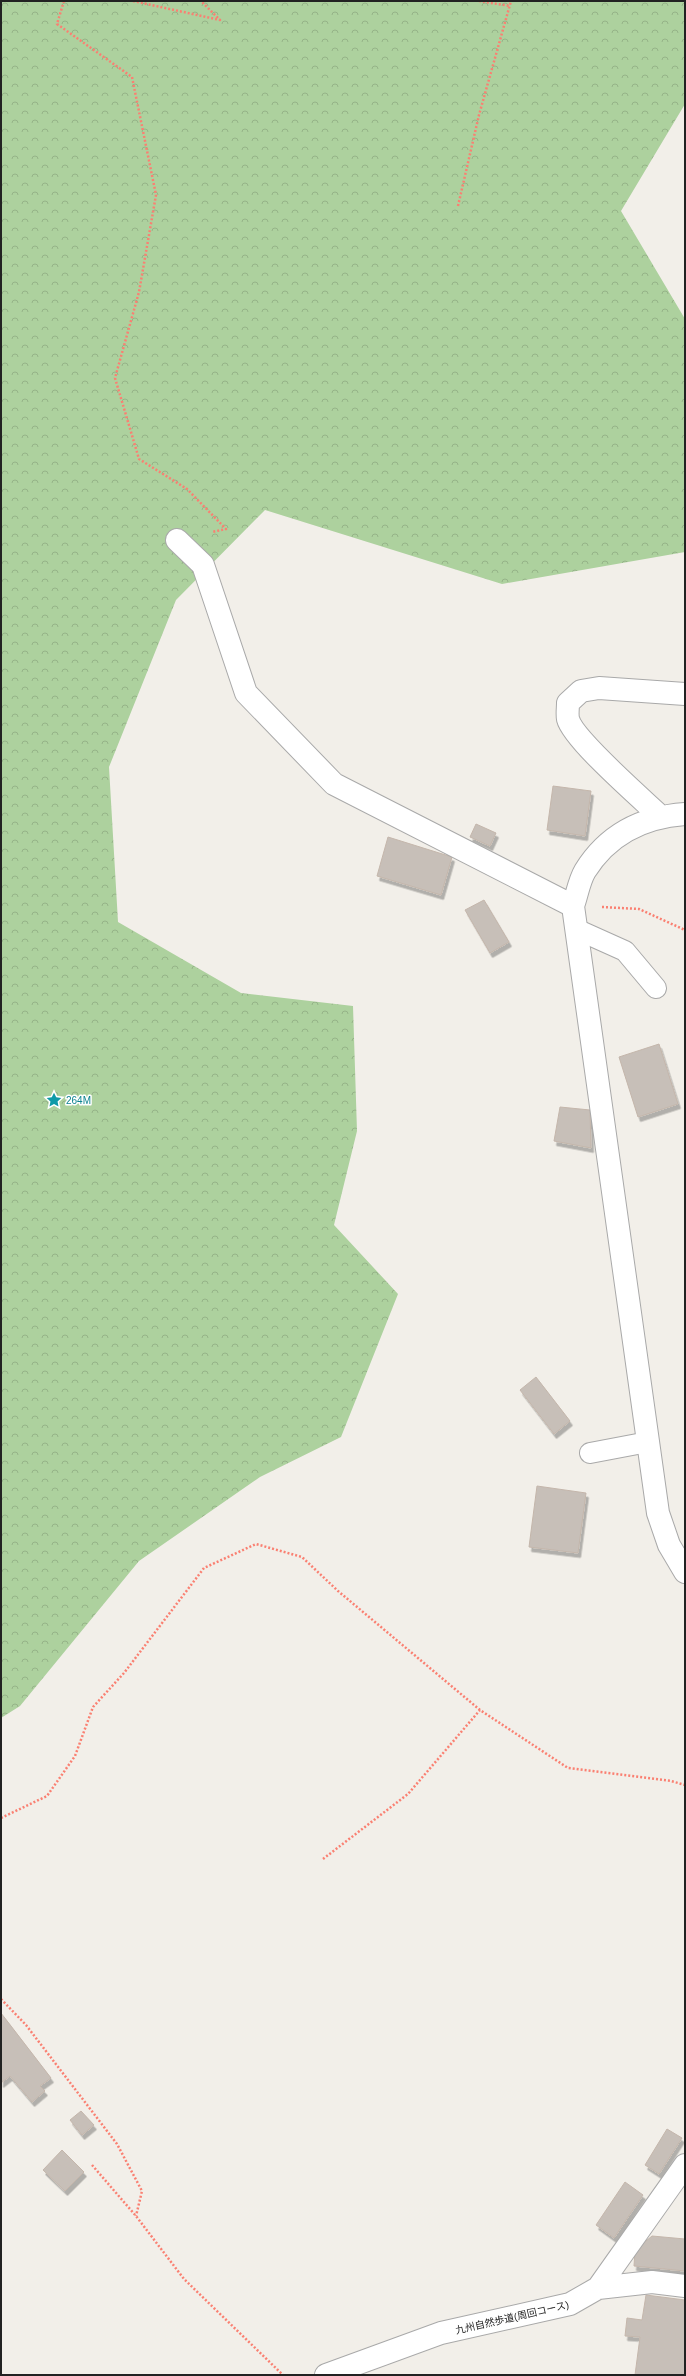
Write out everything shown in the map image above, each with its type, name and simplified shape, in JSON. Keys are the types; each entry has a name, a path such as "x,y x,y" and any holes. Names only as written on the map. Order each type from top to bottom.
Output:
{"street":[{"path":"177,540 203,565 246,693 334,784 573,906"},
{"path":"660,816 603,763 575,731 568,719 568,703 581,691 599,688 685,694"},
{"path":"685,814 660,816 633,827 604,846 585,872 573,906 658,1513 669,1545 685,1572"},
{"name":"九州自然歩道(周回コース)","path":"326,2375 442,2333 570,2304 598,2288 685,2165"},
{"path":"598,2288 652,2282 685,2286"}],"lane":[{"path":"576,929 625,951 656,988"},
{"path":"590,1453 648,1442"}],"path":[{"path":"64,1 57,24 132,77 156,195 140,292 116,378 138,459 187,489 226,529 177,540"},
{"path":"133,1 220,20 201,1"},
{"path":"479,1 510,6"},
{"path":"458,206 478,115 511,1"},
{"path":"573,906 639,909 685,930"},
{"path":"1,1818 47,1796 75,1756 93,1708 124,1673 204,1568 256,1544 302,1557 338,1591 480,1710 568,1768 671,1780 685,1785"},
{"path":"323,1859 408,1794 480,1710"},
{"path":"1,1999 26,2025 117,2144 142,2191 136,2216"},
{"path":"92,2165 136,2216 184,2279 283,2375"}],"green space":[{"path":"1,1 685,1 685,104 621,211 685,319 685,552 502,584 265,510 176,600 109,767 118,922 241,993 353,1006 357,1131 334,1225 398,1294 341,1437 260,1477 139,1561 20,1706 1,1718"}],"building":[{"path":"553,786 591,791 585,836 547,830"},
{"path":"476,824 496,833 490,846 470,837"},
{"path":"388,837 452,857 441,895 377,876"},
{"path":"484,900 509,942 490,953 465,910"},
{"path":"659,1044 678,1104 638,1117 619,1057"},
{"path":"560,1107 590,1110 591,1148 554,1141"},
{"path":"536,1377 570,1421 554,1434 520,1390"},
{"path":"537,1486 586,1493 578,1553 529,1547"},
{"path":"1,2013 51,2078 40,2086 45,2091 32,2102 10,2076 1,2083"},
{"path":"81,2111 94,2125 82,2135 70,2120"},
{"path":"667,2129 682,2138 659,2174 645,2165"},
{"path":"62,2150 84,2172 65,2191 43,2170"},
{"path":"625,2182 643,2195 614,2238 596,2225"},
{"path":"652,2236 685,2239 685,2271 634,2266 635,2250"},
{"path":"646,2295 685,2300 685,2375 635,2375 640,2337 625,2336 627,2318 642,2320"}],"place":[{"name":"264M","path":"54,1100"}]}
